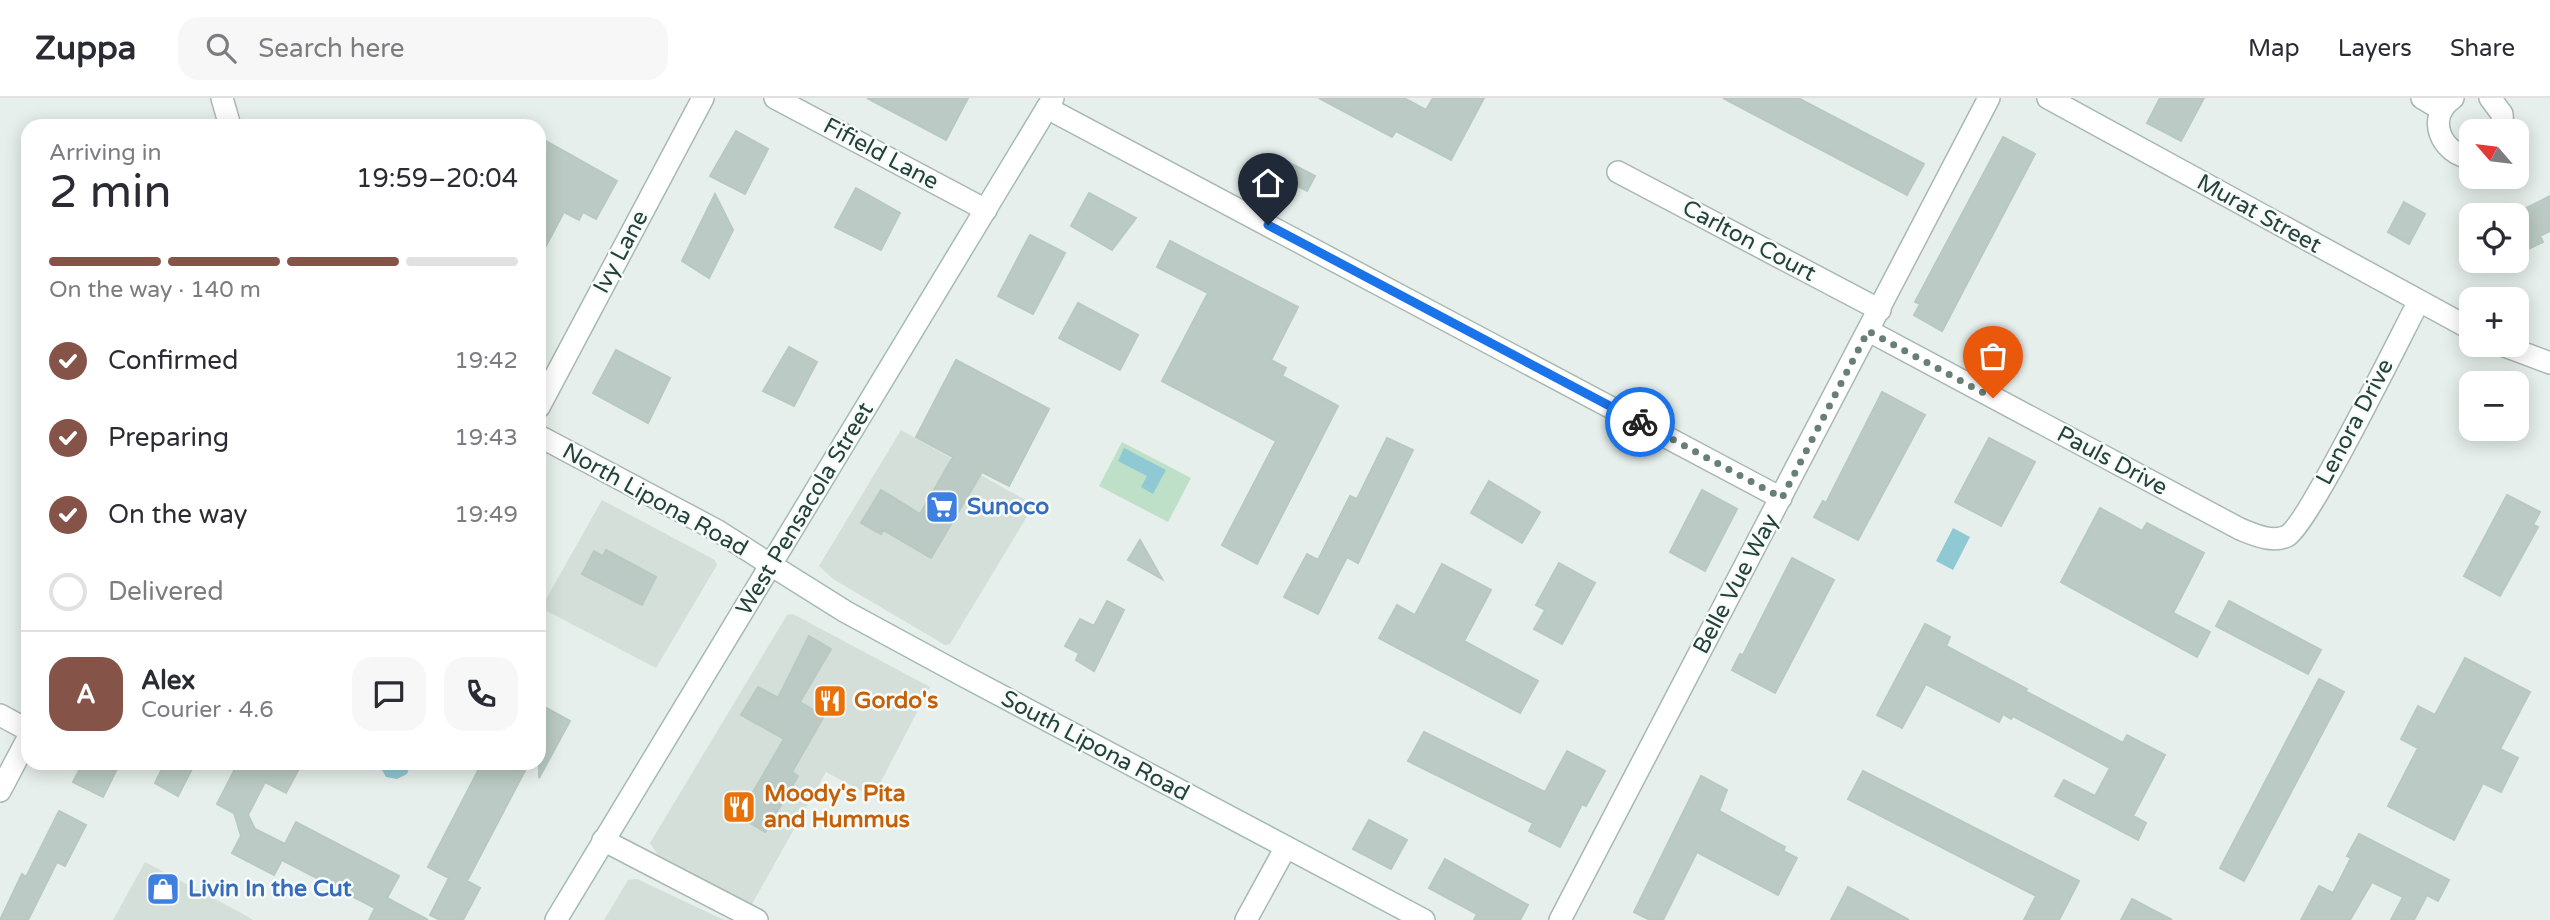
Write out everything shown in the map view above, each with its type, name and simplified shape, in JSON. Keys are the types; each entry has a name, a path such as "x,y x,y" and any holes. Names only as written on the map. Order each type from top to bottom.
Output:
{"street":[{"path":"222,98 228,119"},
{"name":"Ivy Lane","path":"546,394 703,98"},
{"name":"Fifield Lane","path":"775,98 986,210"},
{"name":"Belle Vue Way","path":"1560,920 1989,98"},
{"name":"Murat Street","path":"2048,98 2459,323"},
{"path":"2422,98 2448,104 2439,131 2443,141 2459,155"},
{"path":"2490,98 2502,114 2502,119"},
{"path":"1050,103 1782,498"},
{"name":"West Pensacola Street","path":"556,920 1050,103"},
{"name":"Carlton Court","path":"1618,172 1880,310"},
{"name":"Lenora Drive","path":"2285,537 2294,531 2322,486 2419,301"},
{"name":"Pauls Drive","path":"1868,331 2241,529 2261,537 2285,537"},
{"path":"2529,355 2550,363"},
{"name":"North Lipona Road","path":"546,440 718,531 771,565"},
{"name":"South Lipona Road","path":"771,565 846,612 1424,920"},
{"path":"0,715 21,726"},
{"path":"0,791 21,751"},
{"path":"603,840 757,920"},
{"path":"1246,920 1286,847"}],"shaded area":[{"path":"901,430 1034,505 950,644 945,645 833,579 819,566"},
{"path":"602,500 715,560 717,565 656,668 546,611 546,599"},
{"path":"793,614 930,687 873,797 826,772 751,906 658,855 650,843 787,615"},
{"name":"Livin In the Cut","path":"145,862 245,915 253,920 113,920"},
{"path":"637,879 724,920 604,920 628,880"}],"green space":[{"path":"1122,442 1191,478 1168,522 1099,486"}],"water":[{"path":"1124,448 1166,470 1153,494 1141,487 1147,476 1118,461"},
{"path":"1953,528 1970,537 1953,570 1936,561"},
{"path":"382,770 408,770 407,774 397,779 386,777"}],"building":[{"path":"867,98 968,98 946,140"},
{"path":"1319,98 1404,98 1426,110 1433,98 1484,98 1451,160 1396,131 1392,137"},
{"path":"1723,98 1798,98 1924,164 1907,195"},
{"path":"2160,98 2204,98 2181,141 2147,123"},
{"path":"736,131 768,149 745,194 710,176"},
{"path":"2003,137 2035,154 1942,331 1914,315 1920,304 1915,302"},
{"path":"546,141 617,181 596,219 583,212 579,220 564,212 546,246"},
{"path":"1280,158 1315,176 1307,191 1273,173"},
{"path":"856,188 900,213 881,250 835,227"},
{"path":"1089,193 1136,218 1112,250 1071,226"},
{"path":"715,194 733,230 709,278 682,261"},
{"path":"2550,196 2550,231 2540,236 2543,242 2529,249 2529,206"},
{"path":"2404,202 2425,214 2409,244 2388,232"},
{"path":"1030,235 1065,253 1033,314 998,296"},
{"path":"1170,241 1298,307 1271,360 1286,368 1282,376 1338,406 1257,564 1222,545 1276,441 1162,381 1208,293 1157,267"},
{"path":"1078,303 1138,335 1120,370 1059,338"},
{"path":"789,347 817,362 794,406 763,391"},
{"path":"616,350 670,378 648,423 593,393"},
{"path":"956,360 1049,409 1009,486 982,472 931,558 883,530 881,534 861,523 881,490 920,514 953,457 916,437"},
{"path":"1882,392 1925,415 1858,540 1814,517 1823,501 1826,503"},
{"path":"1387,438 1413,450 1358,563 1347,557 1318,614 1284,597 1307,554 1318,560 1350,496 1357,499"},
{"path":"1989,438 2035,462 2001,526 1955,502"},
{"path":"1489,481 1540,512 1522,543 1471,513"},
{"path":"1702,490 1737,509 1705,571 1670,552"},
{"path":"2507,495 2540,512 2533,525 2538,527 2500,596 2464,576"},
{"path":"2100,508 2142,531 2147,523 2204,553 2173,613 2210,632 2197,657 2061,582"},
{"path":"1140,540 1162,579 1128,560"},
{"path":"606,550 656,577 642,605 582,574 594,551 603,556"},
{"path":"1792,558 1834,580 1775,693 1732,670 1740,654 1743,655"},
{"path":"1559,563 1595,583 1562,644 1534,629 1545,610 1536,605"},
{"path":"1442,564 1491,590 1464,641 1538,681 1520,713 1379,638 1397,605 1415,615"},
{"path":"1107,601 1124,610 1094,671 1076,660 1079,653 1065,646 1080,619 1094,626"},
{"path":"2229,601 2321,650 2308,674 2216,626"},
{"path":"1925,624 1950,637 1946,646 2027,689 2025,691 2123,743 2127,735 2165,755 2133,816 2146,823 2138,840 2055,796 2064,780 2095,796 2110,768 2013,716 2011,719 2003,714 1999,722 1926,684 1902,728 1877,715"},
{"path":"809,636 831,649 800,702 824,716 792,772 798,776 765,832 739,816 784,739 741,715 758,687 778,698"},
{"path":"2465,658 2530,692 2500,749 2518,758 2501,792 2483,783 2454,840 2388,806 2418,748 2401,739 2418,706 2435,715"},
{"path":"2319,679 2344,692 2244,881 2220,868"},
{"path":"546,708 570,721 546,765"},
{"path":"1424,732 1545,792 1567,751 1605,771 1586,806 1582,804 1560,847 1529,831 1533,823 1408,761"},
{"path":"79,770 116,770 103,797 73,782"},
{"path":"162,770 191,770 178,796 155,783"},
{"path":"234,770 298,770 286,793 265,782 248,815 255,829 285,844 296,822 399,876 387,898 428,920 369,920 375,908 282,860 274,875 232,853 241,836 234,813 217,804"},
{"path":"478,770 525,770 467,881 480,888 463,920 440,920 430,915 449,878 428,867"},
{"path":"1863,771 2079,881 2059,920 2024,920 2036,896 1848,799"},
{"path":"1701,776 1727,790 1719,811 1785,847 1783,851 1797,858 1778,895 1697,852 1663,920 1650,920 1634,912"},
{"path":"59,811 86,825 65,866 57,862 28,920 0,920 22,874 26,877"},
{"path":"1369,820 1407,840 1391,869 1353,849"},
{"path":"2359,834 2449,880 2438,901 2427,895 2414,920 2391,920 2403,897 2372,882 2350,920 2301,920 2319,886 2333,893 2351,858 2347,856"},
{"path":"1445,859 1528,905 1520,920 1474,920 1477,914 1429,888"},
{"path":"1848,887 1909,920 1831,920"},
{"path":"2132,899 2172,920 2121,920"}],"way so far":[{"path":"1640,422 1782,498 1868,331 1993,398"}],"place":[{"name":"Sunoco","path":"942,507"},
{"name":"Gordo's","path":"830,701"},
{"name":"Moody's Pita and Hummus","path":"739,807"},
{"name":"Livin In the Cut","path":"163,889"}],"route":[{"path":"1268,225 1640,422"}]}
